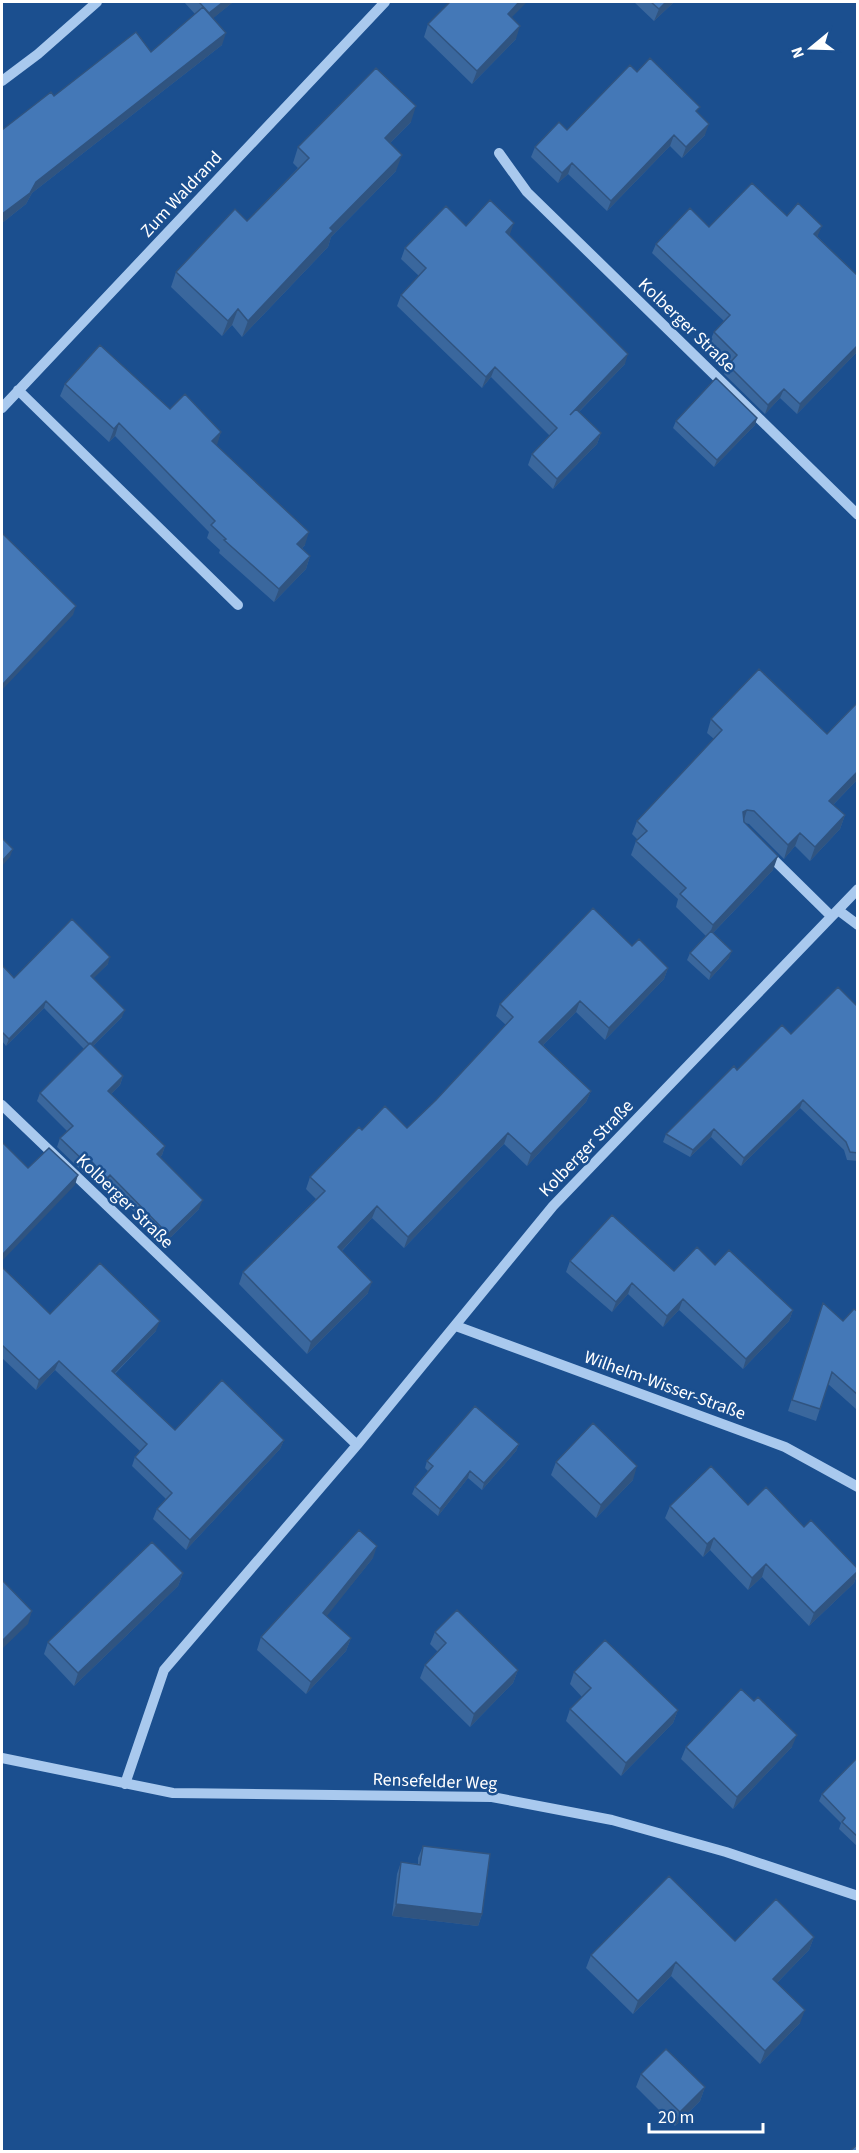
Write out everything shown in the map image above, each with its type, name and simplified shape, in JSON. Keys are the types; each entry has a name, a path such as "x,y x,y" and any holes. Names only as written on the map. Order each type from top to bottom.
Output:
{"street":[{"path":"2,81 38,54 97,2"},
{"name":"Zum Waldrand","path":"2,408 385,2"},
{"name":"Kolberger Straße","path":"499,153 527,192 858,514"},
{"path":"18,390 238,605"},
{"path":"760,846 835,913 858,924"},
{"name":"Kolberger Straße","path":"125,1784 164,1670 357,1445 553,1206 858,889"},
{"name":"Kolberger Straße","path":"2,1105 357,1445"},
{"name":"Wilhelm-Wisser-Straße","path":"456,1326 785,1447 858,1487"},
{"name":"Rensefelder Weg","path":"2,1758 173,1793 492,1797 612,1820 726,1851 858,1896"}],"building":[{"path":"199,2 223,2 209,13"},
{"path":"450,2 519,2 508,14 520,26 477,71 428,24"},
{"path":"651,2 666,2 659,9"},
{"path":"203,7 226,33 36,182 30,193 2,214 2,130 51,92 54,96 136,32 151,52"},
{"path":"650,58 700,107 696,111 709,124 686,147 674,135 611,201 572,163 562,173 535,147 559,122 567,130 630,65 637,72"},
{"path":"376,68 416,106 385,138 402,155 330,228 333,231 248,321 238,309 228,321 176,272 235,209 247,221 309,158 298,147"},
{"path":"752,183 787,216 798,203 822,226 814,234 858,276 858,345 800,404 784,389 768,405 728,365 737,355 714,332 730,315 656,244 690,208 709,227"},
{"path":"490,200 514,223 506,232 628,354 570,415 576,409 601,433 557,479 532,454 557,428 495,367 486,377 401,295 426,268 405,248 446,206 466,226"},
{"path":"100,345 170,409 185,394 221,432 212,441 309,532 297,544 310,556 279,589 224,540 226,539 211,525 215,521 119,423 114,429 65,384"},
{"path":"716,378 757,418 717,460 676,421"},
{"path":"2,533 76,606 2,685"},
{"path":"759,669 827,734 858,702 858,771 829,801 845,815 815,847 800,833 788,845 754,811 743,812 744,822 778,856 713,925 680,894 686,888 636,841 647,831 637,821 722,730 711,719"},
{"path":"2,838 13,849 2,861"},
{"path":"593,908 632,946 639,939 668,968 609,1028 580,1001 539,1042 591,1091 531,1154 508,1133 408,1237 377,1206 338,1247 372,1282 311,1342 243,1272 325,1191 310,1177 359,1127 362,1130 385,1106 407,1128 436,1100 513,1017 500,1004"},
{"path":"72,919 110,957 91,976 125,1010 89,1044 46,1001 9,1039 2,1032 2,965 14,978"},
{"path":"711,931 732,951 711,973 690,953"},
{"path":"838,987 858,1007 858,1153 850,1152 846,1142 803,1100 744,1158 714,1129 693,1150 666,1134 734,1066 737,1070 782,1025 791,1034"},
{"path":"90,1043 123,1076 108,1091 165,1146 157,1154 203,1200 168,1234 110,1175 107,1178 92,1162 88,1165 60,1138 73,1126 40,1093"},
{"path":"2,1142 28,1168 49,1148 78,1175 2,1255"},
{"path":"612,1215 674,1271 697,1247 715,1265 729,1250 793,1310 746,1359 683,1299 667,1316 632,1283 616,1302 570,1261"},
{"path":"100,1263 160,1321 112,1371 175,1430 222,1380 284,1440 190,1540 157,1509 172,1493 135,1457 147,1444 59,1361 39,1380 2,1345 2,1267 50,1314"},
{"path":"823,1303 843,1321 854,1309 858,1312 858,1395 832,1372 820,1409 792,1400"},
{"path":"475,1406 519,1444 484,1483 470,1471 440,1509 415,1487 433,1466 427,1461"},
{"path":"593,1423 637,1466 601,1505 556,1462"},
{"path":"711,1466 748,1505 766,1487 804,1527 811,1520 858,1571 814,1613 766,1564 752,1578 714,1538 707,1544 670,1506"},
{"path":"359,1530 377,1546 323,1613 351,1638 311,1682 261,1637"},
{"path":"152,1542 183,1573 78,1673 48,1642"},
{"path":"2,1580 32,1611 2,1641"},
{"path":"457,1610 518,1670 474,1714 425,1665 446,1643 435,1632"},
{"path":"605,1640 678,1710 626,1763 570,1709 591,1688 574,1672"},
{"path":"741,1689 754,1701 758,1697 797,1735 737,1797 686,1747"},
{"path":"858,1757 858,1837 842,1822 845,1818 822,1794"},
{"path":"423,1846 490,1854 482,1914 396,1904 401,1862 420,1865"},
{"path":"669,1876 735,1941 776,1899 814,1937 773,1979 805,2010 765,2051 676,1962 638,2001 591,1955"},
{"path":"666,2049 705,2087 680,2112 641,2074"},
{"path":"858,2144 858,2151 850,2151"}]}
